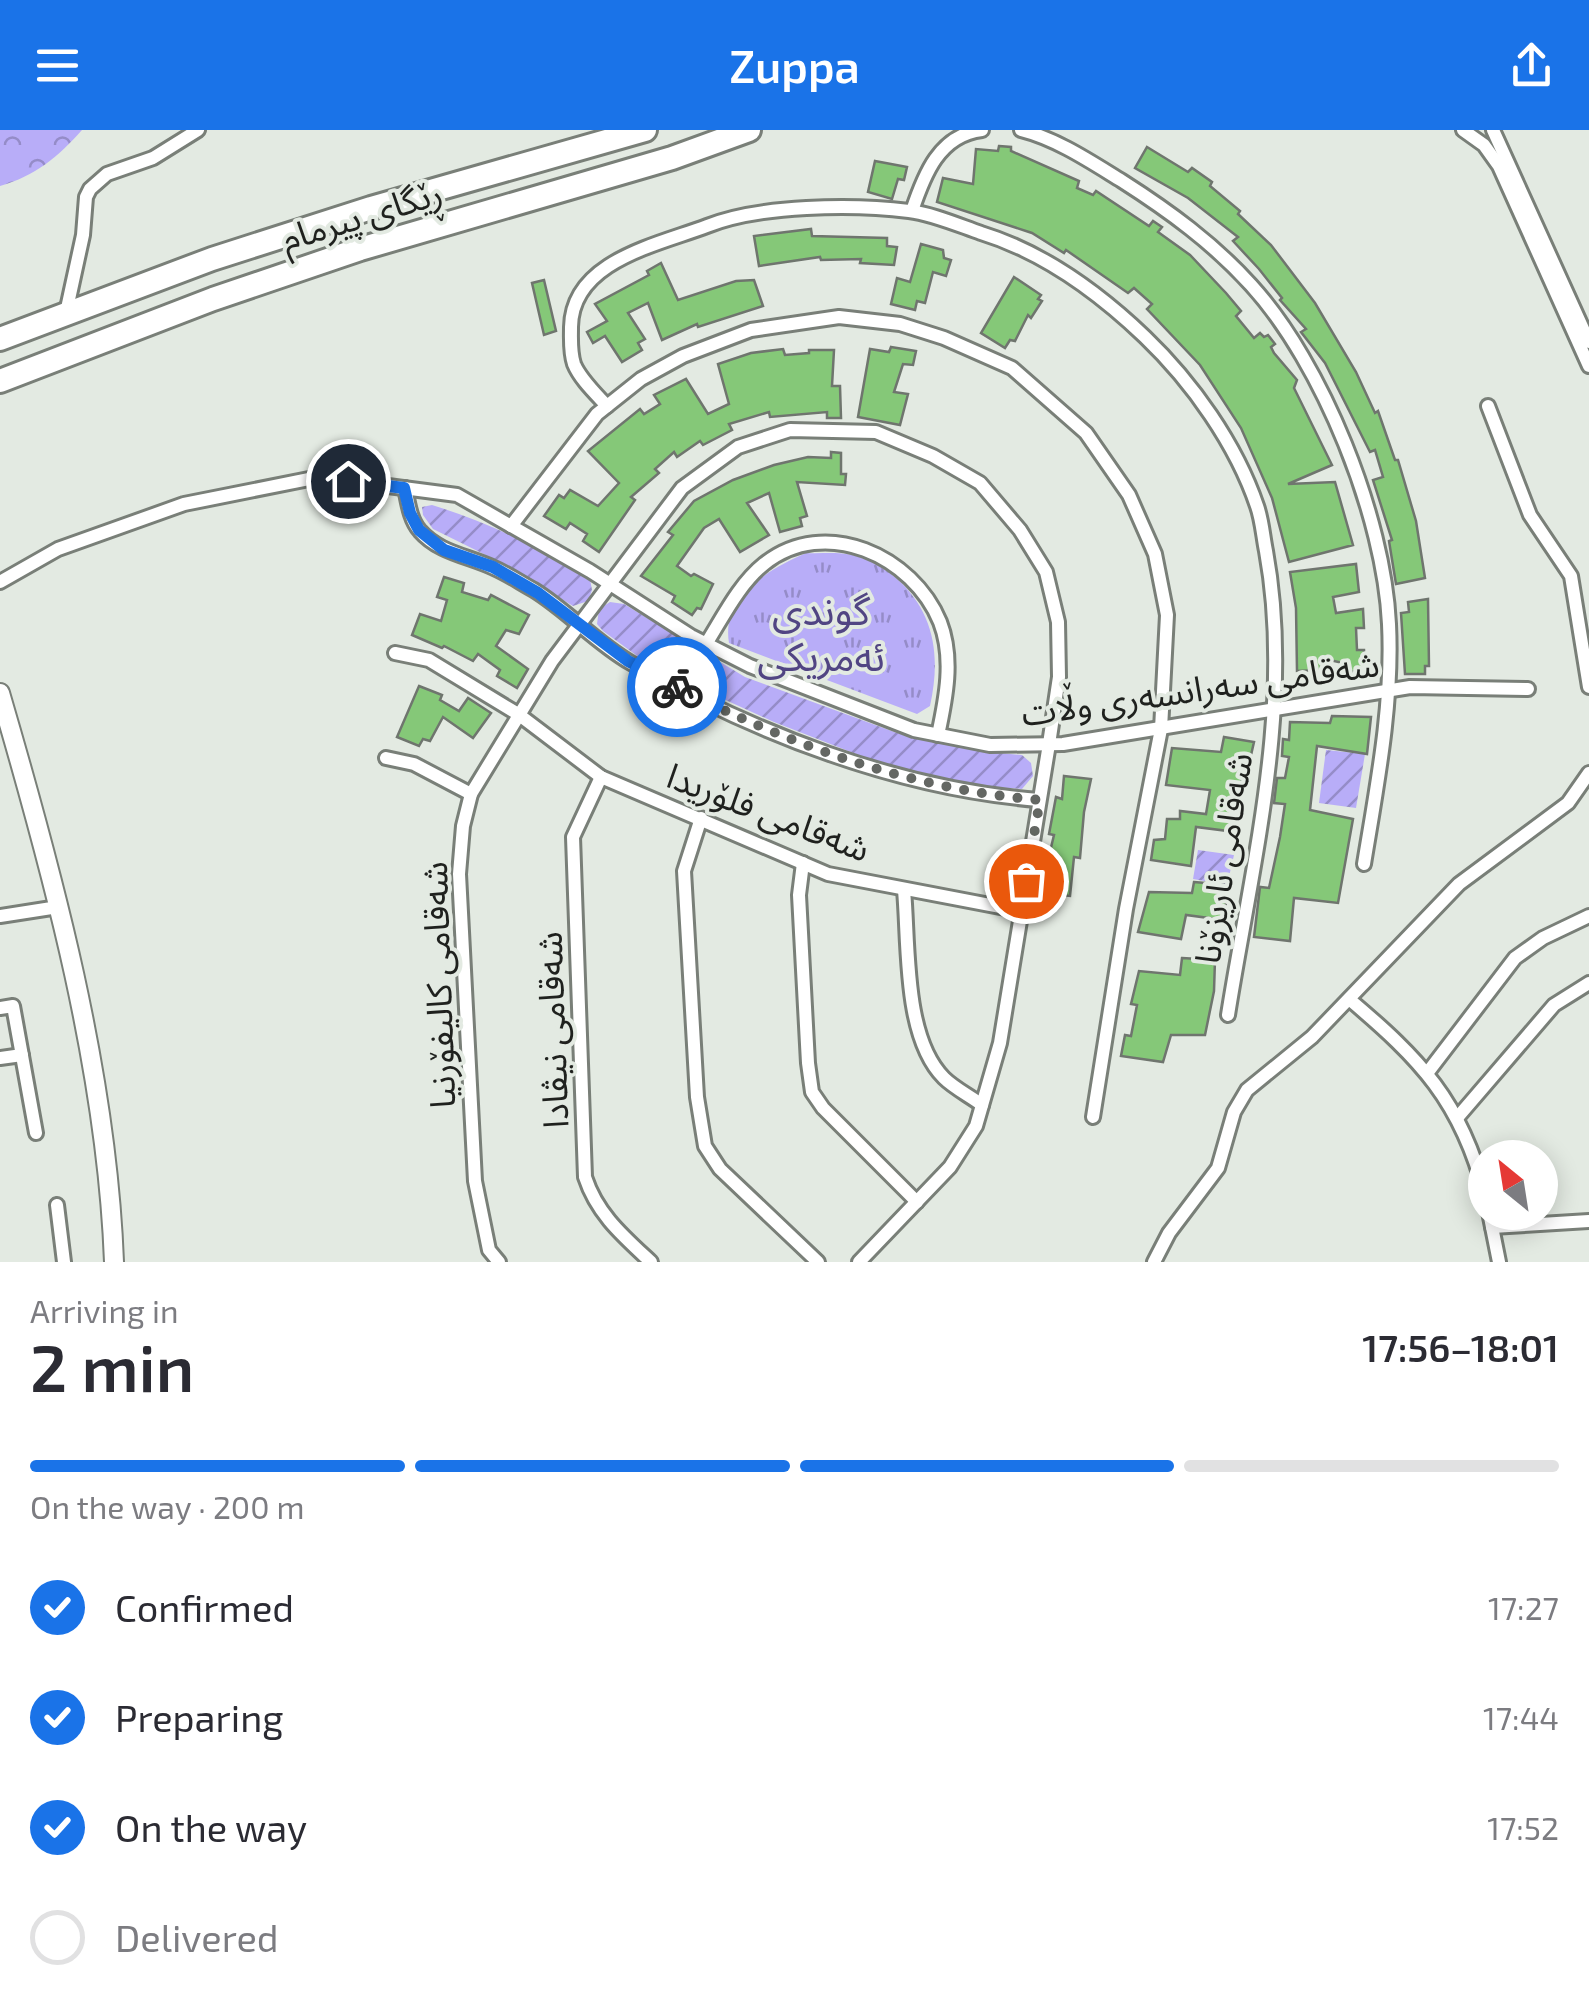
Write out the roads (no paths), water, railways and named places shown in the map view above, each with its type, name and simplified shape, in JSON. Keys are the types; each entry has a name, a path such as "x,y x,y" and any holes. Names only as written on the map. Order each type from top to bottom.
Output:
{"highway":[{"name":"ڕێگای پیرمام","path":"0,382 214,299 360,249 672,158 749,130"},
{"name":"ڕێگای پیرمام","path":"0,339 212,259 371,208 639,131"}],"street":[{"path":"66,313 90,189 106,174 153,158 198,130"},
{"path":"912,211 925,172 944,148 968,132 982,130"},
{"path":"1021,130 1083,157 1160,204 1216,248 1242,275 1288,336 1315,381 1363,488 1389,622 1383,750 1364,864"},
{"path":"1463,130 1484,145 1498,166 1589,366"},
{"path":"1484,145 1492,130"},
{"path":"1492,130 1589,342"},
{"name":"شەقامی ئاریزۆنا","path":"607,406 575,368 571,350 571,320 582,288 608,265 718,221 823,206 912,211 1020,245 1113,307 1164,355 1231,450 1258,507 1270,573 1276,640 1269,760 1228,1016"},
{"path":"510,526 597,414 641,379 700,349 751,330 839,317 900,324 944,338 1012,368 1086,433 1129,496 1155,554 1167,615 1161,729 1126,909 1093,1117"},
{"path":"1488,406 1530,515 1570,576 1589,686"},
{"name":"شەقامی کالیفۆرنیا","path":"499,1262 489,1250 474,1181 459,874 463,826 471,794 518,714 579,624 682,488 738,447 790,430 876,432 933,456 980,482 1020,530 1046,572 1058,622 1059,677 1040,800 1000,1043 976,1126 950,1167 859,1262"},
{"name":"شەقامی سەرانسەری وڵات","path":"0,582 58,549 184,504 319,477 456,496 750,666 914,730 990,744 1049,744 1161,729 1410,687 1528,689"},
{"path":"404,488 419,530 444,550 493,567 538,593 628,661 740,720 939,786 1040,800"},
{"path":"706,644 741,588 764,564 792,547 819,542 878,553 906,572 941,625 949,684 938,734"},
{"name":"شەقامی فلۆریدا","path":"395,653 429,660 518,714 601,777 828,874 1021,911"},
{"path":"0,693 58,907 101,1118 114,1262"},
{"path":"386,758 414,764 471,794"},
{"path":"1154,1262 1169,1233 1211,1179 1222,1157 1234,1112 1247,1090 1299,1049 1459,884 1568,803 1589,773"},
{"name":"شەقامی نیڤادا","path":"601,777 573,837 585,1177 606,1220 651,1262"},
{"path":"701,818 684,871 696,1098 705,1146 720,1169 818,1262"},
{"path":"803,863 799,895 812,1092 822,1108 917,1202"},
{"path":"904,890 914,1015 925,1050 944,1077 982,1105"},
{"path":"0,916 58,907"},
{"path":"1428,1072 1516,958 1543,938 1589,916"},
{"path":"1457,1118 1554,1004 1589,982"},
{"path":"1348,999 1400,1042 1428,1072 1468,1141"},
{"path":"0,1008 13,1006 36,1134"},
{"path":"0,1058 22,1055"},
{"path":"57,1205 64,1262"},
{"path":"1558,1222 1589,1220"},
{"path":"1493,1230 1498,1262"}],"district":[{"name":"گوندی ئەمریکی","path":"821,632"}]}
